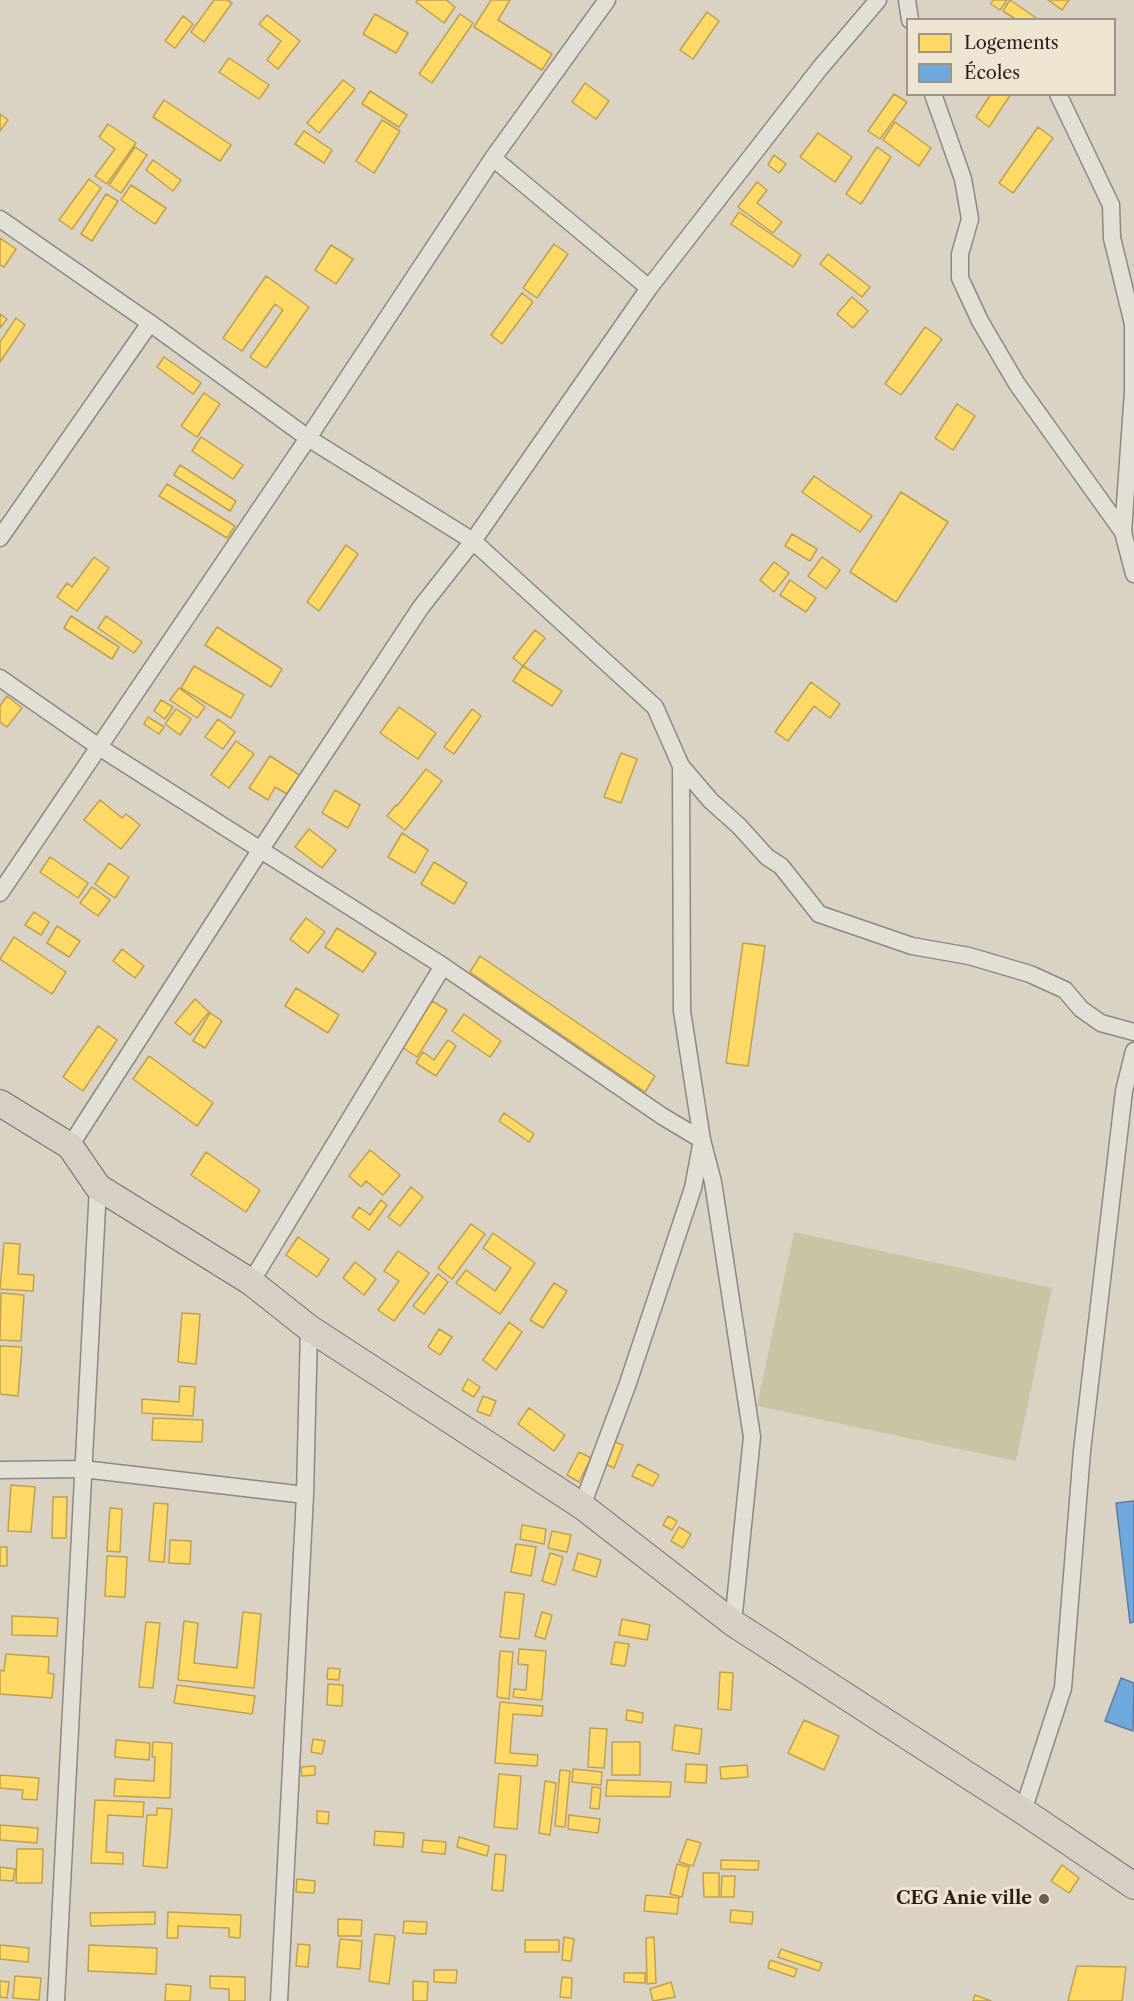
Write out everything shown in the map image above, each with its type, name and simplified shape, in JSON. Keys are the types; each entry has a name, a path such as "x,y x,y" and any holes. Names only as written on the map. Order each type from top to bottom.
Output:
{"main road":[{"path":"0,1103 70,1146 98,1187 251,1282 309,1329 582,1506 733,1623 1023,1811 1134,1886"}],"street":[{"path":"0,893 308,438 493,158 607,0"},
{"path":"70,1146 261,849 421,607 473,541 649,288 820,68 878,0"},
{"path":"907,0 910,18"},
{"path":"934,96 963,179 970,219 960,254 960,278 980,321 1017,384 1123,532"},
{"path":"1059,96 1111,205 1112,238 1133,324 1133,403 1123,532 1134,574"},
{"path":"493,158 649,288"},
{"path":"0,219 150,323 308,438 473,541 655,707 681,766 711,801 739,825 767,857 782,866 819,914 912,946 969,956 1030,974 1065,990 1081,1009 1101,1023 1134,1032"},
{"path":"0,538 150,323"},
{"path":"0,678 99,747 443,966 652,1109 702,1140"},
{"path":"681,766 682,1011 702,1140 713,1182 752,1437 733,1623"},
{"path":"251,1282 443,966"},
{"path":"1023,1811 1063,1688 1082,1451 1124,1091 1134,1051"},
{"path":"582,1506 627,1386 693,1188 702,1140"},
{"path":"56,2001 98,1187"},
{"path":"279,2001 305,1495 309,1329"},
{"path":"0,1470 83,1470 305,1495"}],"shaded area":[{"path":"794,1232 1052,1288 1016,1461 757,1406"}],"building: Logements":[{"path":"214,0 227,0 232,3 204,42 191,32"},
{"path":"418,0 446,0 455,7 444,23 416,2"},
{"path":"491,0 510,0 498,20 552,54 542,70 474,27"},
{"path":"993,0 1007,0 1000,10 991,4"},
{"path":"1010,0 1036,18 1014,18 1003,11"},
{"path":"1048,0 1069,0 1062,10"},
{"path":"707,12 719,21 693,59 680,50"},
{"path":"375,14 408,33 396,53 363,34"},
{"path":"460,14 473,23 432,83 419,74"},
{"path":"267,15 300,41 278,69 267,60 281,41 259,24"},
{"path":"183,16 193,24 175,48 165,41"},
{"path":"229,58 269,85 259,99 219,72"},
{"path":"343,80 355,89 319,133 307,123"},
{"path":"585,83 609,101 596,119 572,102"},
{"path":"370,91 407,115 399,127 362,104"},
{"path":"894,94 907,102 880,139 868,131"},
{"path":"990,96 1010,96 989,127 976,117"},
{"path":"164,100 231,145 220,161 153,117"},
{"path":"0,114 8,120 0,131"},
{"path":"382,120 400,131 374,173 356,161"},
{"path":"895,122 931,148 919,166 883,140"},
{"path":"108,124 136,143 107,184 95,176 115,149 99,137"},
{"path":"1038,127 1053,138 1013,193 999,183"},
{"path":"304,131 332,150 324,163 295,144"},
{"path":"818,133 852,157 835,182 800,157"},
{"path":"135,147 147,155 121,193 109,185"},
{"path":"877,147 891,157 861,204 846,194"},
{"path":"774,155 786,164 779,173 768,165"},
{"path":"153,160 181,180 173,191 146,170"},
{"path":"89,179 101,188 72,229 59,220"},
{"path":"757,182 767,190 757,203 782,222 773,233 738,207"},
{"path":"131,185 166,208 155,224 121,200"},
{"path":"106,194 118,201 92,241 81,234"},
{"path":"739,212 801,255 793,267 731,224"},
{"path":"0,238 16,249 4,267 0,265"},
{"path":"554,244 568,254 537,298 523,288"},
{"path":"331,245 353,259 336,284 315,270"},
{"path":"828,254 870,287 862,297 820,264"},
{"path":"266,276 309,307 266,368 250,357 283,310 275,304 242,351 223,338"},
{"path":"522,293 533,302 502,344 491,335"},
{"path":"852,297 868,311 853,328 837,314"},
{"path":"0,314 7,319 0,328"},
{"path":"16,318 25,325 0,362 0,342"},
{"path":"925,327 942,339 901,395 885,384"},
{"path":"164,357 201,383 193,394 157,367"},
{"path":"204,393 220,404 197,437 181,426"},
{"path":"957,404 975,416 953,450 935,438"},
{"path":"201,437 243,465 233,479 192,451"},
{"path":"180,465 236,501 230,511 174,475"},
{"path":"814,476 872,516 860,532 802,492"},
{"path":"167,484 235,526 227,538 159,496"},
{"path":"901,492 948,522 896,602 850,572"},
{"path":"792,534 817,549 810,561 785,546"},
{"path":"346,545 358,554 319,611 307,602"},
{"path":"94,557 109,568 77,611 57,597 67,583 72,587"},
{"path":"822,557 840,570 826,589 808,576"},
{"path":"774,562 789,573 774,592 760,580"},
{"path":"790,580 816,598 806,612 780,595"},
{"path":"71,616 119,647 112,659 64,628"},
{"path":"106,616 142,642 134,653 98,628"},
{"path":"217,627 282,669 271,687 205,645"},
{"path":"535,630 545,638 523,666 513,658"},
{"path":"194,666 244,695 231,718 181,688"},
{"path":"523,666 562,691 552,706 513,681"},
{"path":"811,682 840,704 830,718 814,706 788,741 775,732"},
{"path":"179,688 205,707 197,718 170,700"},
{"path":"7,696 22,708 7,727 0,722 0,706"},
{"path":"161,700 173,707 165,719 154,711"},
{"path":"399,707 436,733 418,759 380,733"},
{"path":"176,709 191,719 180,735 165,724"},
{"path":"472,709 481,716 454,754 444,747"},
{"path":"148,717 164,727 159,734 144,724"},
{"path":"218,719 235,732 223,749 205,737"},
{"path":"236,741 254,754 229,788 211,775"},
{"path":"621,753 637,759 621,803 604,797"},
{"path":"270,756 301,776 289,795 275,787 268,800 249,788"},
{"path":"426,769 442,781 405,830 387,816"},
{"path":"335,790 360,805 348,828 322,813"},
{"path":"100,800 122,818 126,814 140,825 121,849 84,820"},
{"path":"309,829 336,850 322,868 295,847"},
{"path":"402,833 428,850 415,873 388,857"},
{"path":"50,857 88,883 78,898 40,872"},
{"path":"434,862 467,883 454,904 421,884"},
{"path":"109,863 129,877 115,898 95,884"},
{"path":"92,887 110,900 98,916 80,903"},
{"path":"34,912 49,922 41,935 25,925"},
{"path":"306,918 325,932 308,953 290,939"},
{"path":"57,926 80,941 69,957 47,943"},
{"path":"337,928 376,953 363,972 325,947"},
{"path":"14,937 66,972 52,994 0,959"},
{"path":"743,943 765,946 748,1066 726,1063"},
{"path":"122,949 144,966 135,978 113,961"},
{"path":"480,956 655,1076 645,1092 470,972"},
{"path":"296,988 339,1015 328,1033 285,1006"},
{"path":"195,999 209,1012 190,1035 175,1023"},
{"path":"432,1001 447,1010 417,1057 402,1047"},
{"path":"210,1013 222,1021 205,1048 193,1041"},
{"path":"464,1014 501,1041 490,1057 452,1031"},
{"path":"98,1026 117,1040 83,1091 63,1077"},
{"path":"448,1040 456,1046 436,1076 416,1063 423,1052 434,1060"},
{"path":"149,1056 213,1103 197,1126 133,1079"},
{"path":"504,1113 534,1134 529,1142 499,1121"},
{"path":"370,1150 400,1175 383,1195 366,1181 361,1187 349,1176"},
{"path":"206,1152 260,1190 246,1212 191,1175"},
{"path":"411,1187 423,1197 400,1226 388,1217"},
{"path":"381,1200 387,1205 369,1230 352,1217 359,1207 370,1215"},
{"path":"471,1224 485,1234 452,1279 438,1268"},
{"path":"493,1233 535,1263 500,1314 456,1283 466,1270 495,1291 511,1268 483,1248"},
{"path":"298,1237 329,1259 317,1277 286,1255"},
{"path":"4,1243 20,1244 18,1274 34,1275 33,1291 0,1289"},
{"path":"398,1251 429,1273 394,1321 378,1310 399,1281 384,1271"},
{"path":"355,1262 376,1279 364,1295 343,1278"},
{"path":"438,1274 448,1282 424,1314 413,1306"},
{"path":"554,1283 567,1291 543,1328 530,1320"},
{"path":"1,1293 24,1295 21,1341 0,1340"},
{"path":"182,1313 200,1314 196,1364 178,1362"},
{"path":"509,1322 522,1332 496,1370 483,1360"},
{"path":"439,1329 452,1337 440,1355 428,1347"},
{"path":"0,1346 22,1347 18,1396 0,1394"},
{"path":"468,1379 480,1387 474,1397 462,1390"},
{"path":"180,1386 195,1387 193,1416 142,1413 142,1399 179,1402"},
{"path":"483,1396 496,1401 490,1416 477,1411"},
{"path":"529,1408 565,1435 554,1451 518,1424"},
{"path":"153,1418 203,1420 202,1442 152,1440"},
{"path":"615,1442 623,1445 614,1468 606,1464"},
{"path":"579,1452 591,1458 579,1482 567,1475"},
{"path":"638,1464 659,1475 653,1486 632,1476"},
{"path":"11,1485 35,1487 31,1532 8,1531"},
{"path":"53,1497 67,1497 66,1538 52,1538"},
{"path":"154,1503 168,1504 164,1562 149,1561"},
{"path":"110,1508 122,1509 120,1552 107,1551"},
{"path":"668,1516 677,1521 672,1530 663,1525"},
{"path":"522,1525 546,1529 544,1544 520,1539"},
{"path":"679,1527 691,1534 683,1548 671,1541"},
{"path":"552,1531 571,1535 567,1552 548,1548"},
{"path":"170,1540 191,1541 190,1564 169,1563"},
{"path":"516,1544 536,1547 531,1576 511,1572"},
{"path":"0,1547 7,1547 7,1566 0,1566"},
{"path":"550,1553 563,1557 555,1585 542,1581"},
{"path":"578,1553 601,1560 596,1577 573,1570"},
{"path":"107,1556 127,1557 125,1597 105,1596"},
{"path":"505,1592 524,1594 519,1639 500,1637"},
{"path":"243,1612 261,1614 254,1688 178,1680 184,1621 198,1623 194,1663 237,1668"},
{"path":"542,1612 552,1615 545,1639 535,1636"},
{"path":"12,1616 58,1618 57,1636 12,1635"},
{"path":"622,1619 650,1625 647,1640 619,1635"},
{"path":"146,1622 160,1623 153,1688 139,1687"},
{"path":"615,1642 629,1644 625,1666 611,1664"},
{"path":"519,1649 546,1651 542,1700 513,1697 514,1689 526,1690 528,1665 518,1664"},
{"path":"500,1651 513,1652 509,1699 497,1697"},
{"path":"6,1654 49,1657 48,1673 54,1674 52,1698 0,1694 0,1670 4,1671"},
{"path":"328,1668 340,1669 339,1680 327,1679"},
{"path":"720,1672 733,1673 731,1710 718,1709"},
{"path":"328,1684 343,1685 342,1706 327,1705"},
{"path":"177,1685 255,1696 252,1714 174,1703"},
{"path":"500,1702 543,1706 542,1716 513,1714 510,1753 538,1755 537,1766 495,1763"},
{"path":"627,1710 643,1713 642,1723 626,1720"},
{"path":"804,1720 839,1736 824,1770 788,1753"},
{"path":"675,1725 702,1729 699,1754 672,1750"},
{"path":"590,1728 607,1729 604,1768 588,1767"},
{"path":"313,1739 325,1741 322,1754 311,1752"},
{"path":"116,1740 150,1743 149,1760 115,1757"},
{"path":"153,1742 172,1743 170,1798 114,1796 115,1779 154,1781"},
{"path":"612,1742 640,1742 640,1775 612,1775"},
{"path":"686,1764 707,1765 706,1783 685,1782"},
{"path":"747,1765 748,1777 721,1779 720,1767"},
{"path":"315,1766 315,1775 302,1776 301,1767"},
{"path":"573,1769 602,1772 601,1785 572,1782"},
{"path":"560,1770 570,1771 565,1827 555,1826"},
{"path":"499,1774 521,1776 517,1829 494,1827"},
{"path":"0,1775 39,1778 37,1800 22,1799 23,1790 0,1788"},
{"path":"607,1780 671,1782 670,1797 606,1796"},
{"path":"545,1781 556,1783 550,1835 539,1833"},
{"path":"592,1787 601,1788 599,1809 590,1808"},
{"path":"95,1800 144,1802 143,1817 108,1815 106,1852 123,1853 123,1864 91,1863"},
{"path":"157,1808 172,1809 167,1868 143,1866 147,1815 157,1815"},
{"path":"317,1811 329,1812 328,1824 317,1823"},
{"path":"569,1815 600,1819 598,1833 568,1829"},
{"path":"0,1825 38,1828 37,1843 0,1840"},
{"path":"375,1831 404,1833 403,1847 374,1845"},
{"path":"459,1837 489,1846 487,1856 457,1847"},
{"path":"687,1839 701,1843 693,1866 679,1862"},
{"path":"423,1840 446,1842 445,1854 422,1852"},
{"path":"17,1849 43,1849 42,1883 16,1883"},
{"path":"495,1854 506,1855 503,1891 492,1890"},
{"path":"721,1860 759,1861 758,1870 721,1869"},
{"path":"677,1864 689,1867 682,1897 670,1894"},
{"path":"1062,1865 1079,1878 1069,1893 1051,1881"},
{"path":"0,1867 15,1869 13,1881 0,1880"},
{"path":"703,1873 719,1873 719,1897 704,1897"},
{"path":"722,1876 735,1876 734,1897 721,1897"},
{"path":"297,1879 315,1881 314,1893 296,1892"},
{"path":"646,1895 679,1898 677,1914 644,1911"},
{"path":"731,1910 753,1912 752,1924 730,1922"},
{"path":"155,1912 155,1924 91,1926 90,1913"},
{"path":"168,1912 241,1915 240,1938 229,1937 229,1928 178,1926 178,1938 167,1938"},
{"path":"338,1919 362,1920 361,1936 338,1936"},
{"path":"404,1921 427,1922 426,1934 403,1933"},
{"path":"375,1934 395,1936 389,1984 369,1981"},
{"path":"564,1937 574,1939 571,1961 562,1960"},
{"path":"654,1937 656,1983 647,1984 646,1938"},
{"path":"340,1939 362,1941 360,1969 337,1967"},
{"path":"525,1940 559,1940 559,1952 525,1952"},
{"path":"298,1944 310,1945 308,1967 296,1966"},
{"path":"0,1945 29,1948 28,1962 0,1959"},
{"path":"89,1945 157,1948 156,1974 88,1971"},
{"path":"781,1949 822,1963 819,1971 778,1957"},
{"path":"770,1960 797,1969 794,1977 768,1968"},
{"path":"1077,1966 1126,1967 1122,2001 1068,2001"},
{"path":"434,1970 457,1970 456,1983 434,1982"},
{"path":"624,1973 645,1973 645,1983 624,1982"},
{"path":"15,1976 41,1978 39,2000 13,1998"},
{"path":"210,1976 245,1977 245,2001 229,2001 229,1989 210,1988"},
{"path":"562,1977 572,1978 571,1998 560,1997"},
{"path":"0,1981 9,1982 7,1998 0,1997"},
{"path":"413,1981 428,1982 427,2001 413,2001"},
{"path":"671,1982 675,1997 653,2001 650,1989"},
{"path":"166,1984 191,1986 190,2001 165,2001"},
{"path":"975,1995 991,2001 973,2001"}],"building: Écoles":[{"path":"1134,1501 1134,1622 1130,1623 1116,1503"},
{"path":"1121,1678 1134,1683 1133,1731 1105,1721"}],"place":[{"name":"CEG Anie ville","path":"1044,1899"}]}
